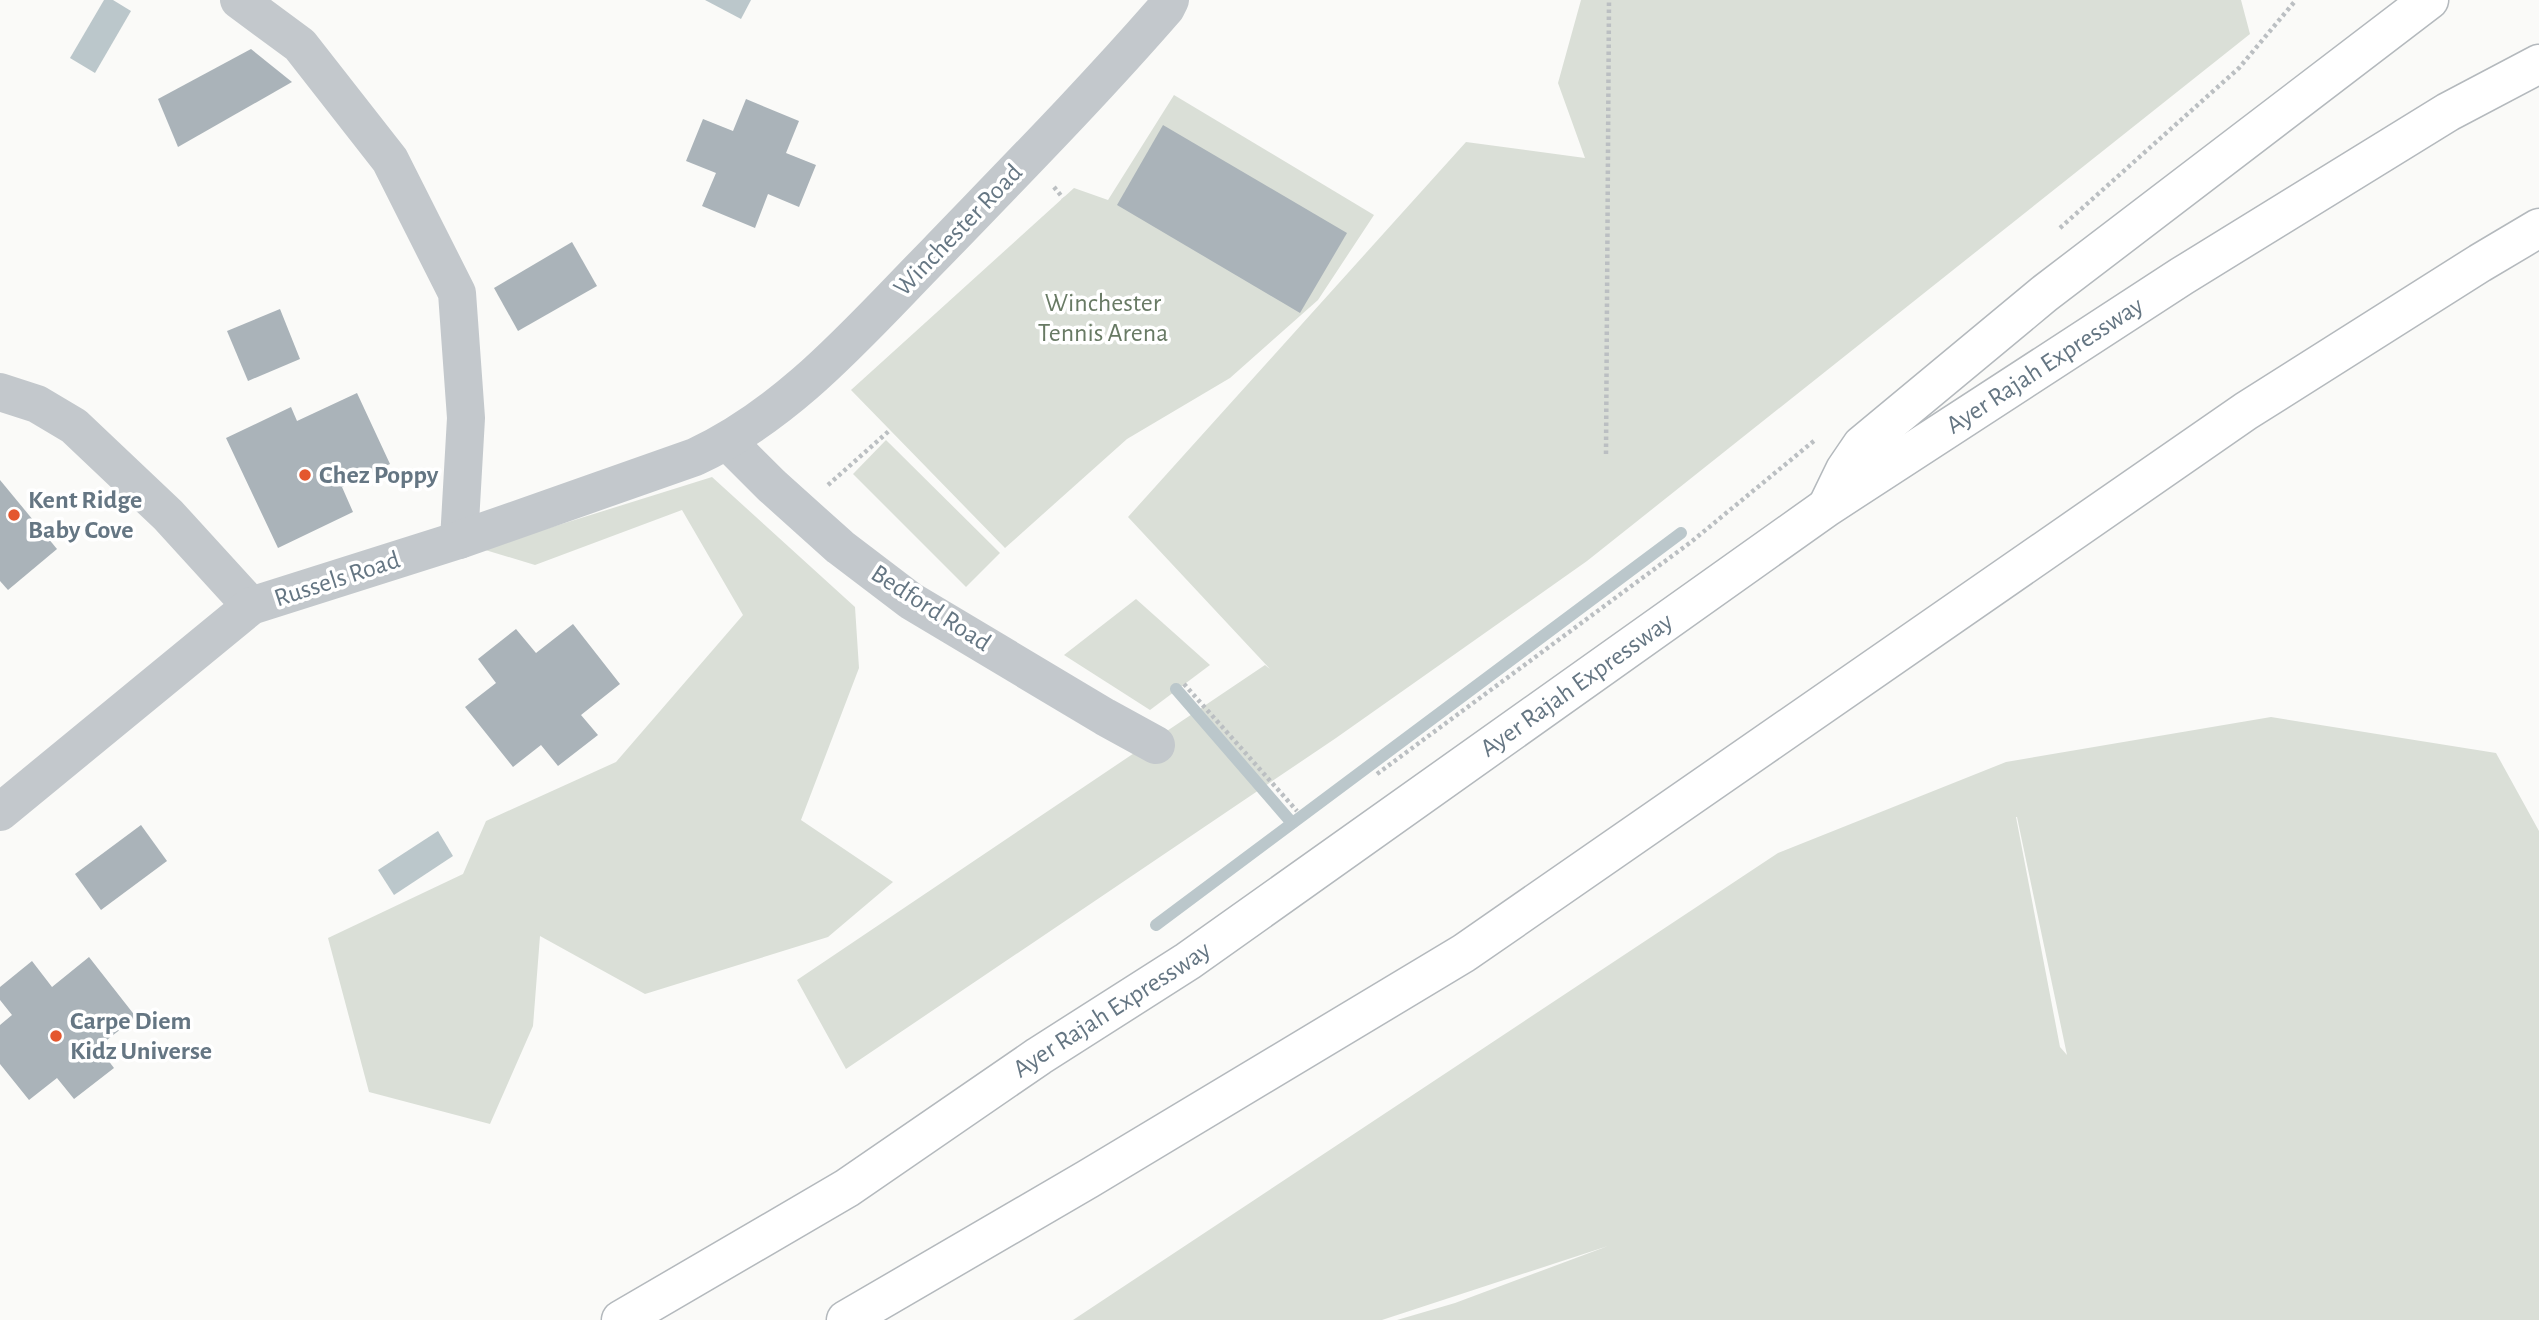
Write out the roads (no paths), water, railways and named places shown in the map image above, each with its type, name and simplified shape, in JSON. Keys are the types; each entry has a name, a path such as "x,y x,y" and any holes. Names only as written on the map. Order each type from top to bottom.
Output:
{"highway":[{"path":"1827,507 1845,470 1862,445 2044,294 2429,0"},
{"name":"Ayer Rajah Expressway","path":"621,1320 847,1188 1039,1055 1188,961 1827,507 2182,276 2448,113 2539,64"},
{"path":"846,1320 1088,1179 1464,953 2246,411 2539,228"},
{"path":"2480,263 2539,239"}],"street":[{"path":"239,0 300,45 390,160 457,293 466,418 459,540"},
{"name":"Winchester Road","path":"728,442 814,377 1101,83 1170,0"},
{"path":"0,392 37,404 74,426 168,515 251,606"},
{"name":"Russels Road","path":"0,812 251,606 459,540 695,457 728,442"},
{"name":"Bedford Road","path":"728,442 840,547 911,601 1156,745"}],"waterway":[{"path":"1156,925 1681,533"},
{"path":"1176,689 1292,823"}],"place":[{"name":"Chez Poppy","path":"305,475"},
{"name":"Kent Ridge Baby Cove","path":"14,515"},
{"name":"Carpe Diem Kidz Universe","path":"56,1036"}],"park label":[{"name":"Winchester Tennis Arena","path":"1103,318"}]}
